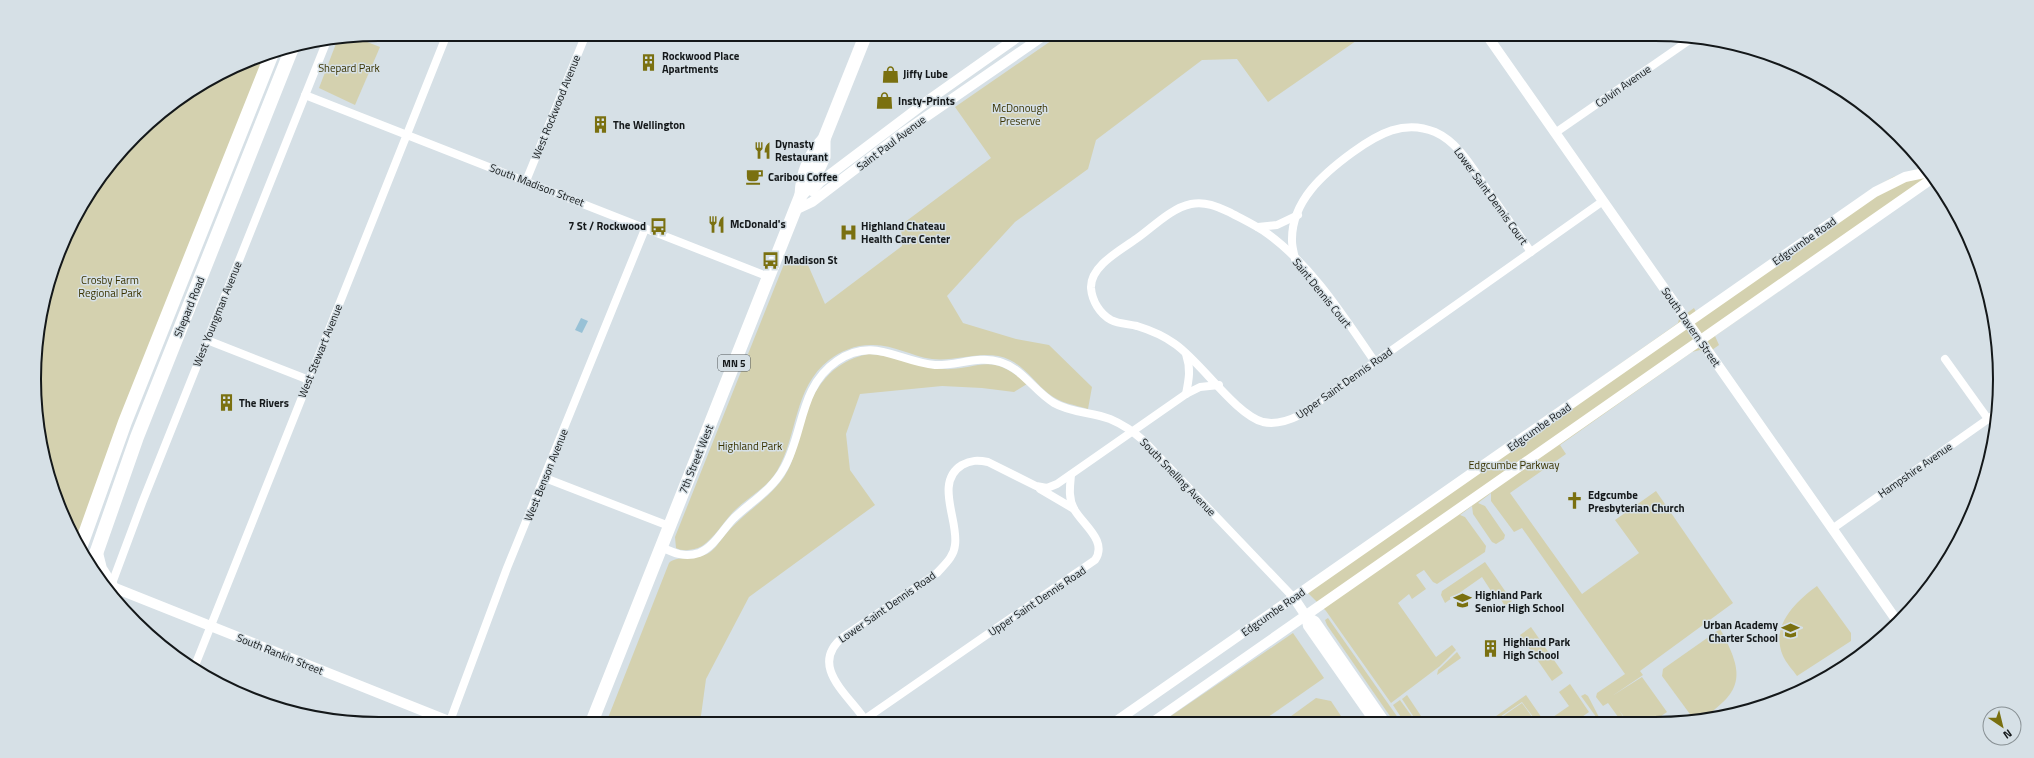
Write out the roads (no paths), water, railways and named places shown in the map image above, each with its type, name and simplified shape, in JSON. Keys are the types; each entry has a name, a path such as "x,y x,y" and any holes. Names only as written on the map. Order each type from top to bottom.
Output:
{"highway":[{"name":"Shepard Road","path":"89,553 290,54"},
{"name":"Shepard Road","path":"82,541 125,422 270,59"},
{"path":"89,553 90,516"},
{"path":"95,562 101,571"}],"main road":[{"name":"7th Street West","path":"594,717 795,210 802,195 813,181 824,157 824,139 863,41"}],"street":[{"name":"West Stewart Avenue","path":"196,663 444,41"},
{"name":"West Rockwood Avenue","path":"526,181 583,41"},
{"name":"Saint Paul Avenue","path":"795,210 820,182 930,99 1012,41"},
{"name":"Saint Paul Avenue","path":"795,210 812,202 904,132 1036,41"},
{"name":"South Davern Street","path":"1491,41 1895,617"},
{"name":"Colvin Avenue","path":"1555,133 1686,43"},
{"name":"West Youngman Avenue","path":"109,583 325,45"},
{"name":"South Madison Street","path":"305,95 769,277"},
{"name":"Lower Saint Dennis Court","path":"1296,260 1292,241 1298,215 1308,194 1324,174 1372,138 1394,129 1406,127 1424,129 1445,138 1462,154 1531,252"},
{"name":"Edgcumbe Road","path":"1122,717 1875,192 1904,177 1923,173"},
{"name":"Edgcumbe Road","path":"1160,717 1929,181"},
{"name":"Upper Saint Dennis Road","path":"1219,385 1243,410 1256,419 1268,423 1281,423 1300,415 1603,201"},
{"path":"1219,385 1185,351 1152,332 1112,320 1105,315 1095,303 1092,294 1091,286 1096,272 1106,262 1176,210 1190,204 1207,204 1216,206 1258,227 1277,225 1298,215"},
{"name":"Saint Dennis Court","path":"1258,227 1282,246 1334,303 1375,362"},
{"name":"West Benson Avenue","path":"455,717 508,568 546,478 646,229"},
{"path":"207,340 309,380"},
{"name":"South Snelling Avenue","path":"661,547 678,555 689,555 700,552 712,543 735,518 765,493 785,468 802,414 818,381 837,361 860,351 885,351 917,361 935,364 953,364 984,359 999,361 1018,371 1038,391 1061,407 1111,420 1144,441 1294,598 1306,616 1308,626 1372,717"},
{"path":"1185,351 1190,371 1186,394"},
{"path":"1945,359 1988,419"},
{"path":"1036,486 1047,488 1057,484 1186,394 1200,388 1219,385"},
{"name":"Hampshire Avenue","path":"1832,529 1991,417"},
{"name":"Lower Saint Dennis Road","path":"863,717 835,683 829,669 831,653 834,646 843,637 937,573 946,564 955,545 955,528 948,490 950,476 963,464 972,460 981,460 1036,486 1074,509"},
{"name":"Upper Saint Dennis Road","path":"872,717 1092,564 1097,557 1099,546 1097,540 1074,509 1070,497 1071,475"},
{"path":"546,478 669,526"},
{"name":"South Rankin Street","path":"114,588 438,717"},
{"name":"South Snelling Avenue","path":"1306,616 1315,622 1382,717"}],"water":[{"path":"581,318 588,321 582,333 575,330"}],"place":[{"name":"Rockwood Place Apartments","path":"649,62"},
{"name":"Jiffy Lube","path":"890,74"},
{"name":"Insty-Prints","path":"885,101"},
{"name":"The Wellington","path":"600,125"},
{"name":"Dynasty Restaurant","path":"762,150"},
{"name":"Caribou Coffee","path":"755,177"},
{"name":"McDonald's","path":"717,224"},
{"name":"7 St / Rockwood","path":"659,226"},
{"name":"Highland Chateau Health Care Center","path":"848,232"},
{"name":"Madison St","path":"771,260"},
{"name":"The Rivers","path":"226,403"},
{"name":"Edgcumbe Presbyterian Church","path":"1575,501"},
{"name":"Highland Park Senior High School","path":"1462,601"},
{"name":"Urban Academy Charter School","path":"1791,631"},
{"name":"Highland Park High School","path":"1490,648"}],"park label":[{"name":"Shepard Park","path":"349,68"},
{"name":"McDonough Preserve","path":"1020,114"},
{"name":"Crosby Farm Regional Park","path":"110,286"},
{"name":"Highland Park","path":"750,446"},
{"name":"Edgcumbe Parkway","path":"1514,465"}]}
